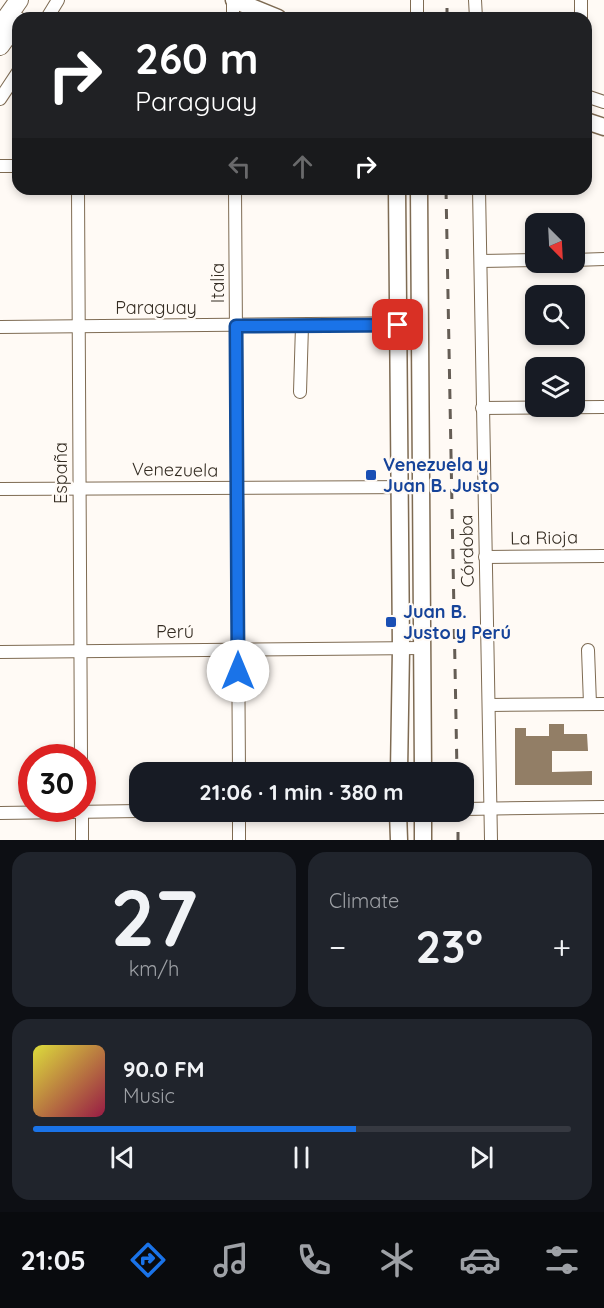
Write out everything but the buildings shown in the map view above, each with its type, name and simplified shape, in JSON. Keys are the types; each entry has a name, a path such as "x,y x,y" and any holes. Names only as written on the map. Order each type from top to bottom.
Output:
{"highway":[{"path":"0,27 19,0"},
{"path":"0,46 12,29"}],"main road":[{"path":"234,0 263,12"},
{"path":"398,195 401,649 399,762"},
{"path":"419,195 423,762"},
{"path":"399,822 399,840"},
{"path":"422,822 423,840"}],"street":[{"path":"0,99 12,81"},
{"name":"España","path":"78,195 81,744"},
{"name":"Italia","path":"235,195 239,762"},
{"name":"Córdoba","path":"479,195 491,840"},
{"path":"585,260 604,259"},
{"path":"481,261 525,260"},
{"name":"Paraguay","path":"0,327 302,326 420,323"},
{"path":"300,392 302,326"},
{"path":"482,408 604,407"},
{"name":"Venezuela","path":"0,489 421,487"},
{"name":"La Rioja","path":"485,557 604,556"},
{"name":"Perú","path":"0,652 422,648"},
{"path":"588,650 590,704"},
{"path":"489,705 604,704"},
{"path":"474,809 604,807"},
{"path":"96,809 129,811"},
{"path":"0,813 18,812"},
{"path":"82,822 82,840"},
{"path":"239,822 239,840"}],"railway":[{"path":"447,0 447,12"},
{"path":"446,195 457,762"},
{"path":"458,822 458,840"}],"place":[{"name":"Venezuela y Juan B. Justo","path":"371,475"},
{"name":"Juan B. Justo y Perú","path":"391,622"}],"route":[{"path":"238,671 236,326 398,325"}]}
